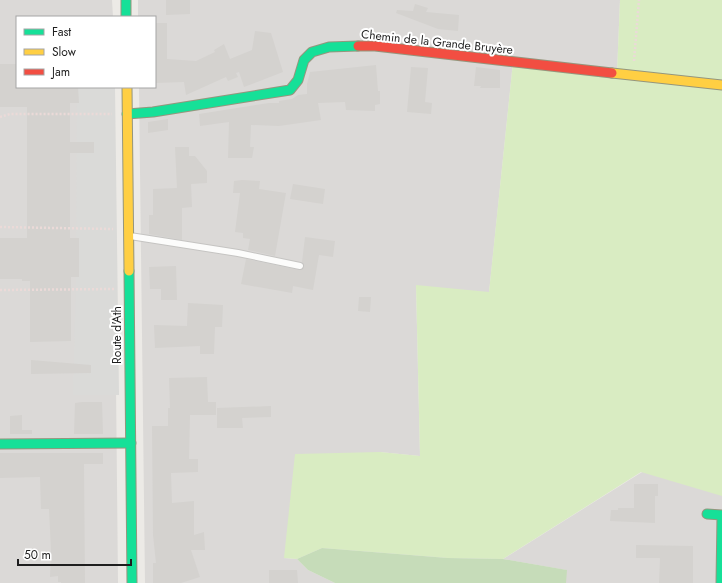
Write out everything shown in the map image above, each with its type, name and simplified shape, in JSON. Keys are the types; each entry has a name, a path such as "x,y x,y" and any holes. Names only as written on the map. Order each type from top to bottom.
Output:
{"street":[{"path":"126,0 126,16"},
{"name":"Chemin de la Grande Bruyère","path":"127,114 153,112 290,90 297,82 301,68 307,56 317,49 350,45 375,46 722,85"},
{"name":"Route d'Ath","path":"127,88 132,583"},
{"path":"0,444 131,443"},
{"path":"707,514 722,515 721,583"}],"lane":[{"path":"128,233 300,266"}],"path":[{"path":"632,75 639,0"},
{"path":"0,117 10,114 127,114"},
{"path":"0,227 128,233"},
{"path":"0,290 129,290"}],"shaded area":[{"path":"0,0 112,0 113,16 16,16 16,88 113,88 118,583 0,583"},
{"path":"138,0 620,0 617,73 513,62 489,293 416,286 420,456 380,452 284,558 297,559 308,570 335,583 145,583 139,88 156,88 156,16 138,16"},
{"path":"77,88 115,88 119,395 73,395 76,280"},
{"path":"679,449 722,461 722,583 566,583 566,570 503,559"}],"green space":[{"path":"620,0 722,0 722,496 641,472 503,559 448,558 322,548 297,559 284,558 295,454 380,452 420,456 416,285 489,292 513,62 617,73"},
{"path":"322,548 448,558 503,559 567,570 566,583 335,583 308,570 297,559"}],"building":[{"path":"166,0 190,0 190,14 166,15"},
{"path":"415,4 428,8 426,12 459,15 458,31 438,29 396,13 397,10 413,11"},
{"path":"156,23 167,23 167,59 196,61 215,52 214,50 224,44 230,59 252,50 255,31 271,33 283,72 244,87 239,72 236,73 238,77 228,81 226,77 186,95 184,82 156,83"},
{"path":"0,64 16,64 16,88 78,88 79,103 70,103 70,142 94,142 94,153 70,153 70,238 79,238 79,277 71,277 71,341 30,342 30,281 22,281 22,279 0,279 0,238 27,238 27,107 0,107"},
{"path":"376,65 378,91 380,91 380,104 375,105 375,111 346,110 345,102 318,103 321,120 279,126 251,125 250,147 254,147 252,158 228,158 229,122 200,126 199,114 269,103 279,103 279,101 292,99 298,95 307,94 307,84 310,72"},
{"path":"411,67 428,68 425,102 432,103 431,114 407,112"},
{"path":"476,67 500,70 500,88 480,88 481,86 474,86"},
{"path":"168,119 168,130 148,133 148,122"},
{"path":"175,147 189,147 189,156 195,156 207,171 207,183 191,184 192,207 182,208 182,240 149,234 149,215 153,215 153,189 177,188"},
{"path":"234,181 260,181 259,189 286,193 275,256 248,250 250,239 243,238 243,233 235,232 240,193 233,193"},
{"path":"293,184 325,189 323,204 290,199"},
{"path":"305,237 335,241 333,257 319,255 313,290 293,286 292,293 241,284 246,259 299,270 303,269 304,265 302,262"},
{"path":"176,266 177,300 161,300 161,289 150,289 149,267"},
{"path":"359,297 371,297 370,312 358,311"},
{"path":"188,303 223,305 222,327 215,327 214,354 200,354 200,346 155,348 154,325 187,326"},
{"path":"31,360 91,365 91,373 31,374"},
{"path":"207,377 208,402 216,402 216,415 190,415 189,459 198,459 198,472 171,473 172,503 194,501 194,535 204,532 205,550 191,550 200,577 181,583 153,583 153,563 156,563 153,535 152,426 168,426 168,408 170,408 169,378"},
{"path":"102,402 103,434 74,434 75,403"},
{"path":"271,406 271,417 242,418 243,428 217,428 217,408"},
{"path":"22,415 22,430 32,430 32,434 10,434 10,416"},
{"path":"0,453 103,453 103,464 84,464 85,583 61,583 58,582 58,576 50,577 51,550 49,509 41,509 40,477 0,478"},
{"path":"634,484 658,484 658,496 655,496 655,523 610,521 611,510 618,510 618,508 634,508"},
{"path":"636,545 693,546 693,583 659,583 660,558 636,558"},
{"path":"269,570 297,570 298,583 269,583"}],"traffic: fast":[{"path":"126,0 126,16"},
{"path":"127,114 153,112 290,90 298,80 304,60 312,52 329,47 358,46"},
{"path":"129,271 132,583"},
{"path":"0,444 131,443"},
{"path":"707,514 722,515 721,583"}],"traffic: slow":[{"path":"612,73 722,85"},
{"path":"127,88 129,271"}],"traffic: jam":[{"path":"358,46 375,46 612,73"}]}
